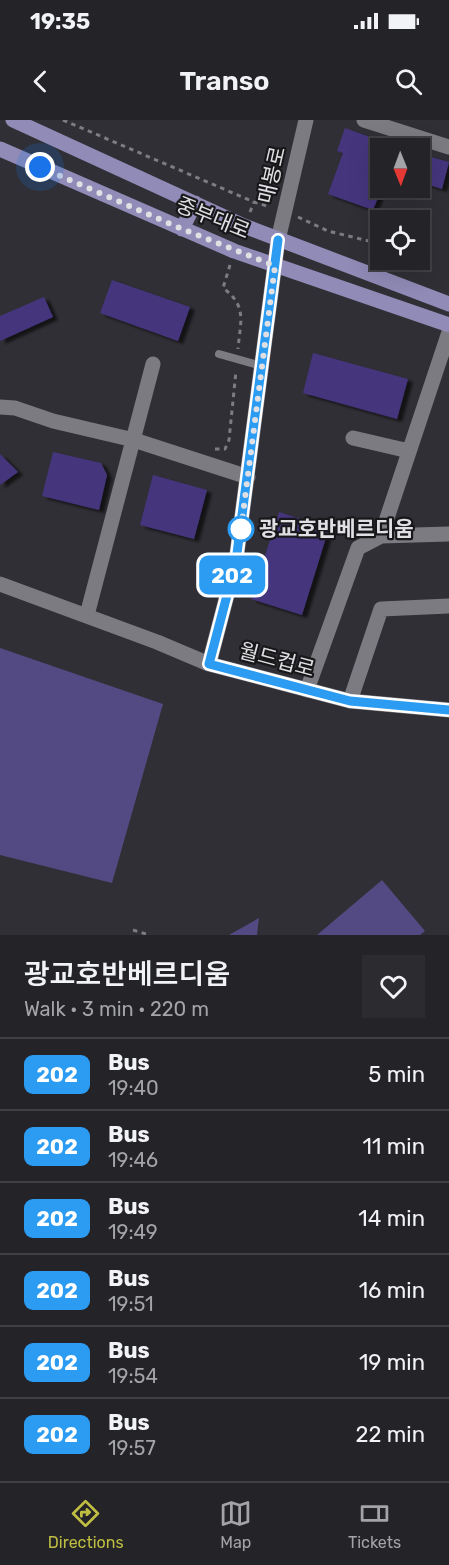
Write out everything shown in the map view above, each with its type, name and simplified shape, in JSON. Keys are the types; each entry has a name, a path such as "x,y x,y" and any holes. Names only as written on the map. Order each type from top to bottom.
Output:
{"main road":[{"name":"중부대로","path":"13,120 278,240 449,304"},
{"name":"중부대로","path":"0,149 182,229 275,266 449,325"},
{"path":"182,229 195,203"}],"street":[{"name":"매봉로","path":"209,664 236,561 278,240 306,120"},
{"path":"364,120 449,147"},
{"path":"381,536 410,451 443,369 449,332"},
{"path":"87,615 153,364"},
{"path":"0,407 15,408 53,421 134,440 248,477"},
{"path":"353,438 410,451"},
{"path":"307,690 358,548 381,536 449,534"},
{"name":"월드컵로","path":"0,584 87,615 209,664 350,701 449,710"},
{"path":"350,701 381,609 449,606"}],"lane":[{"path":"219,354 262,366"}],"path":[{"path":"63,120 270,208 273,197"},
{"path":"312,222 328,231 370,241"},
{"path":"223,288 236,298 241,318 229,440"},
{"path":"133,930 149,935"}],"shaded area":[{"path":"0,648 163,704 112,883 0,855"},
{"path":"382,880 425,931 420,935 317,935"},
{"path":"259,918 257,935 229,935"}],"building":[{"path":"345,128 373,138 370,138 370,198 378,198 373,210 328,194 343,153 337,151"},
{"path":"430,157 449,162 442,189 430,185"},
{"path":"112,280 190,307 178,341 100,313"},
{"path":"44,297 53,317 0,341 0,316"},
{"path":"313,353 408,379 397,419 303,393"},
{"path":"53,452 101,463 107,475 99,510 42,496"},
{"path":"0,454 18,472 0,485"},
{"path":"153,475 207,490 194,539 140,525"},
{"path":"279,512 329,528 302,615 251,599"}],"bus line":[{"name":"202","path":"278,240 236,561 209,664 350,701 449,710"}],"place":[{"name":"광교호반베르디움","path":"241,529"}],"route":[{"path":"40,167 234,251 275,266 241,529"}]}
